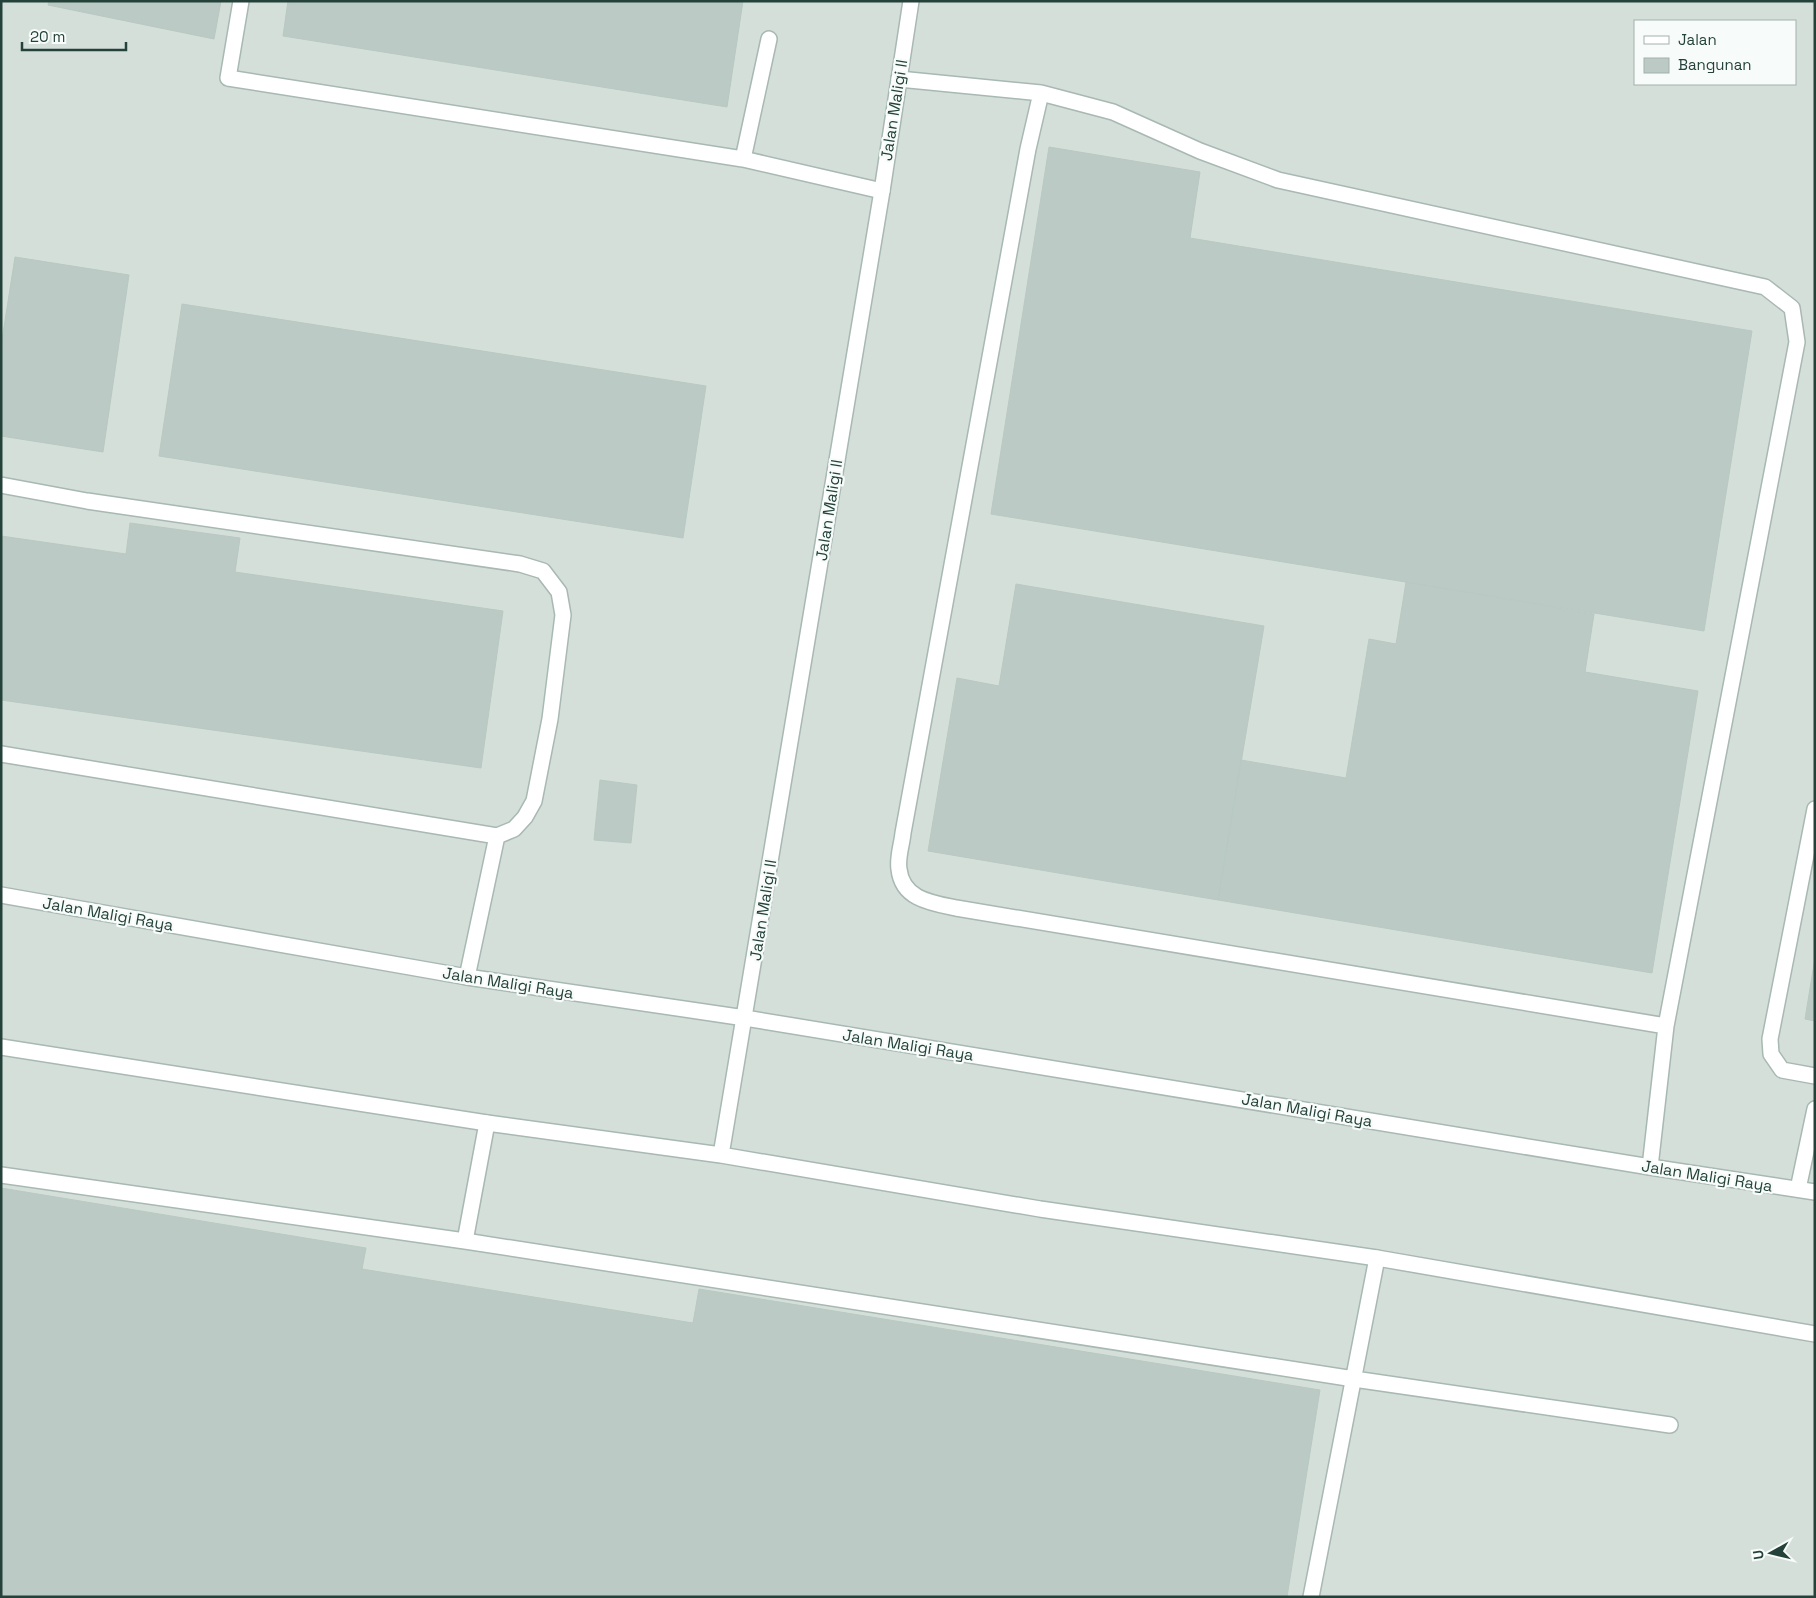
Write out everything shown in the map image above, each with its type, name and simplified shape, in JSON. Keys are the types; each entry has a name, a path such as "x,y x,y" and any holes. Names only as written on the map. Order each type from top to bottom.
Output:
{"street":[{"path":"241,1 228,78 742,159 882,191"},
{"name":"Jalan Maligi II","path":"721,1156 882,191 911,1"},
{"path":"742,159 769,39"},
{"path":"899,79 1041,92 1113,112 1200,151 1278,180 1765,287 1792,308 1797,342 1666,1026 1650,1167"},
{"path":"1041,92 1028,149 903,834 899,869 907,891 925,902 956,908 1666,1026"},
{"path":"1,485 87,501 520,564 543,571 558,592 563,615 550,719 534,801 525,817 514,829 497,836 1,754"},
{"path":"1815,809 1770,1039 1771,1054 1782,1070 1815,1076"},
{"path":"468,978 497,836"},
{"name":"Jalan Maligi Raya","path":"1,895 468,978 745,1018 1650,1167 1815,1192"},
{"path":"1,1047 487,1123 721,1156 1040,1209 1377,1258 1815,1334"},
{"path":"1798,1189 1815,1109"},
{"path":"465,1241 487,1123"},
{"path":"1,1175 465,1241 1354,1379 1670,1425"},
{"path":"1311,1597 1377,1258"}],"shaded area":[{"path":"1,1 1815,1 1815,1597 1,1597"}],"building":[{"path":"49,1 221,1 214,39 48,5"},
{"path":"288,1 743,1 727,107 283,36"},
{"path":"1049,147 1200,172 1190,238 1752,331 1704,631 991,514"},
{"path":"15,257 129,275 103,452 1,436 1,346"},
{"path":"182,304 706,386 683,538 159,456"},
{"path":"130,523 240,538 235,572 503,611 481,768 1,700 1,536 126,554"},
{"path":"1406,582 1594,614 1585,672 1698,691 1652,973 1218,900 1241,760 1346,778 1369,639 1396,644"},
{"path":"1016,584 1264,626 1218,900 928,851 957,678 999,686"},
{"path":"600,780 637,785 631,843 594,840"},
{"path":"1815,958 1815,1021 1805,1019"},
{"path":"1,1188 366,1248 362,1269 693,1323 699,1289 1320,1390 1287,1597 1,1597"}]}
